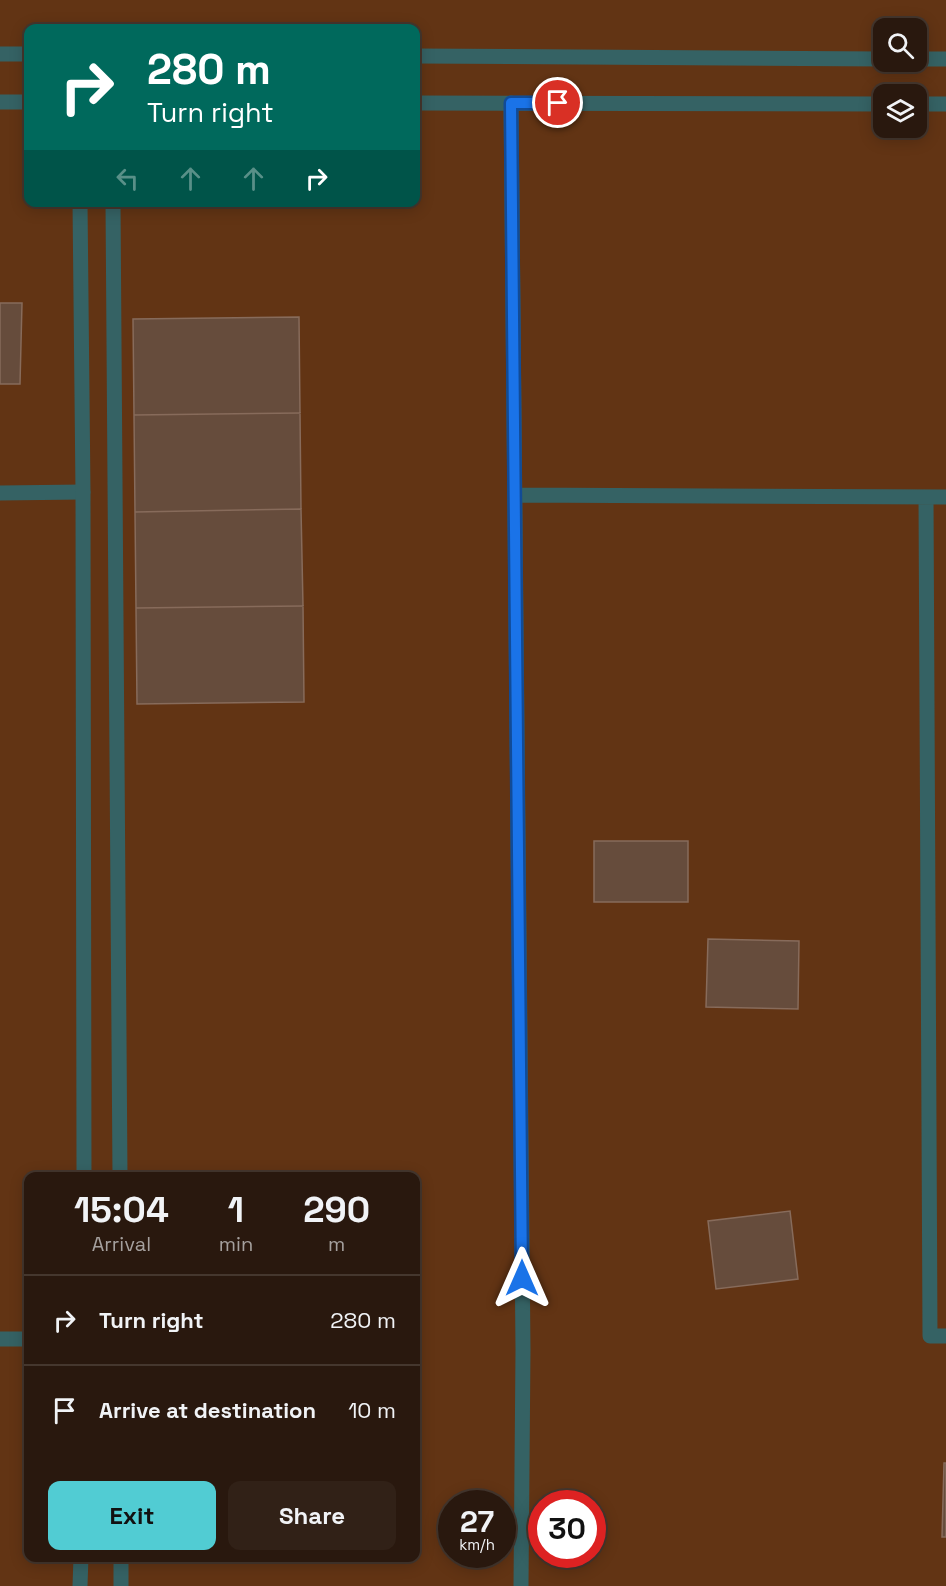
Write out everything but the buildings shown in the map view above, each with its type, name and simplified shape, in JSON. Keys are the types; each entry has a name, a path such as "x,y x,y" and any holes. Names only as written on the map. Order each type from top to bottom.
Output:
{"street":[{"path":"0,54 24,54"},
{"path":"420,56 873,59"},
{"path":"927,59 946,59"},
{"path":"0,102 24,102"},
{"path":"420,103 873,104"},
{"path":"511,103 523,1349 521,1586"},
{"path":"927,104 946,104"},
{"path":"80,207 84,1172"},
{"path":"113,207 120,1172"},
{"path":"0,493 83,492"},
{"path":"515,495 946,498"},
{"path":"926,497 930,1336 946,1336"},
{"path":"0,1339 24,1339"},
{"path":"80,1586 81,1562"},
{"path":"121,1562 121,1586"}],"shaded area":[{"path":"0,0 946,0 946,1586 0,1586"}],"route":[{"path":"522,1278 511,103 558,103"}]}
